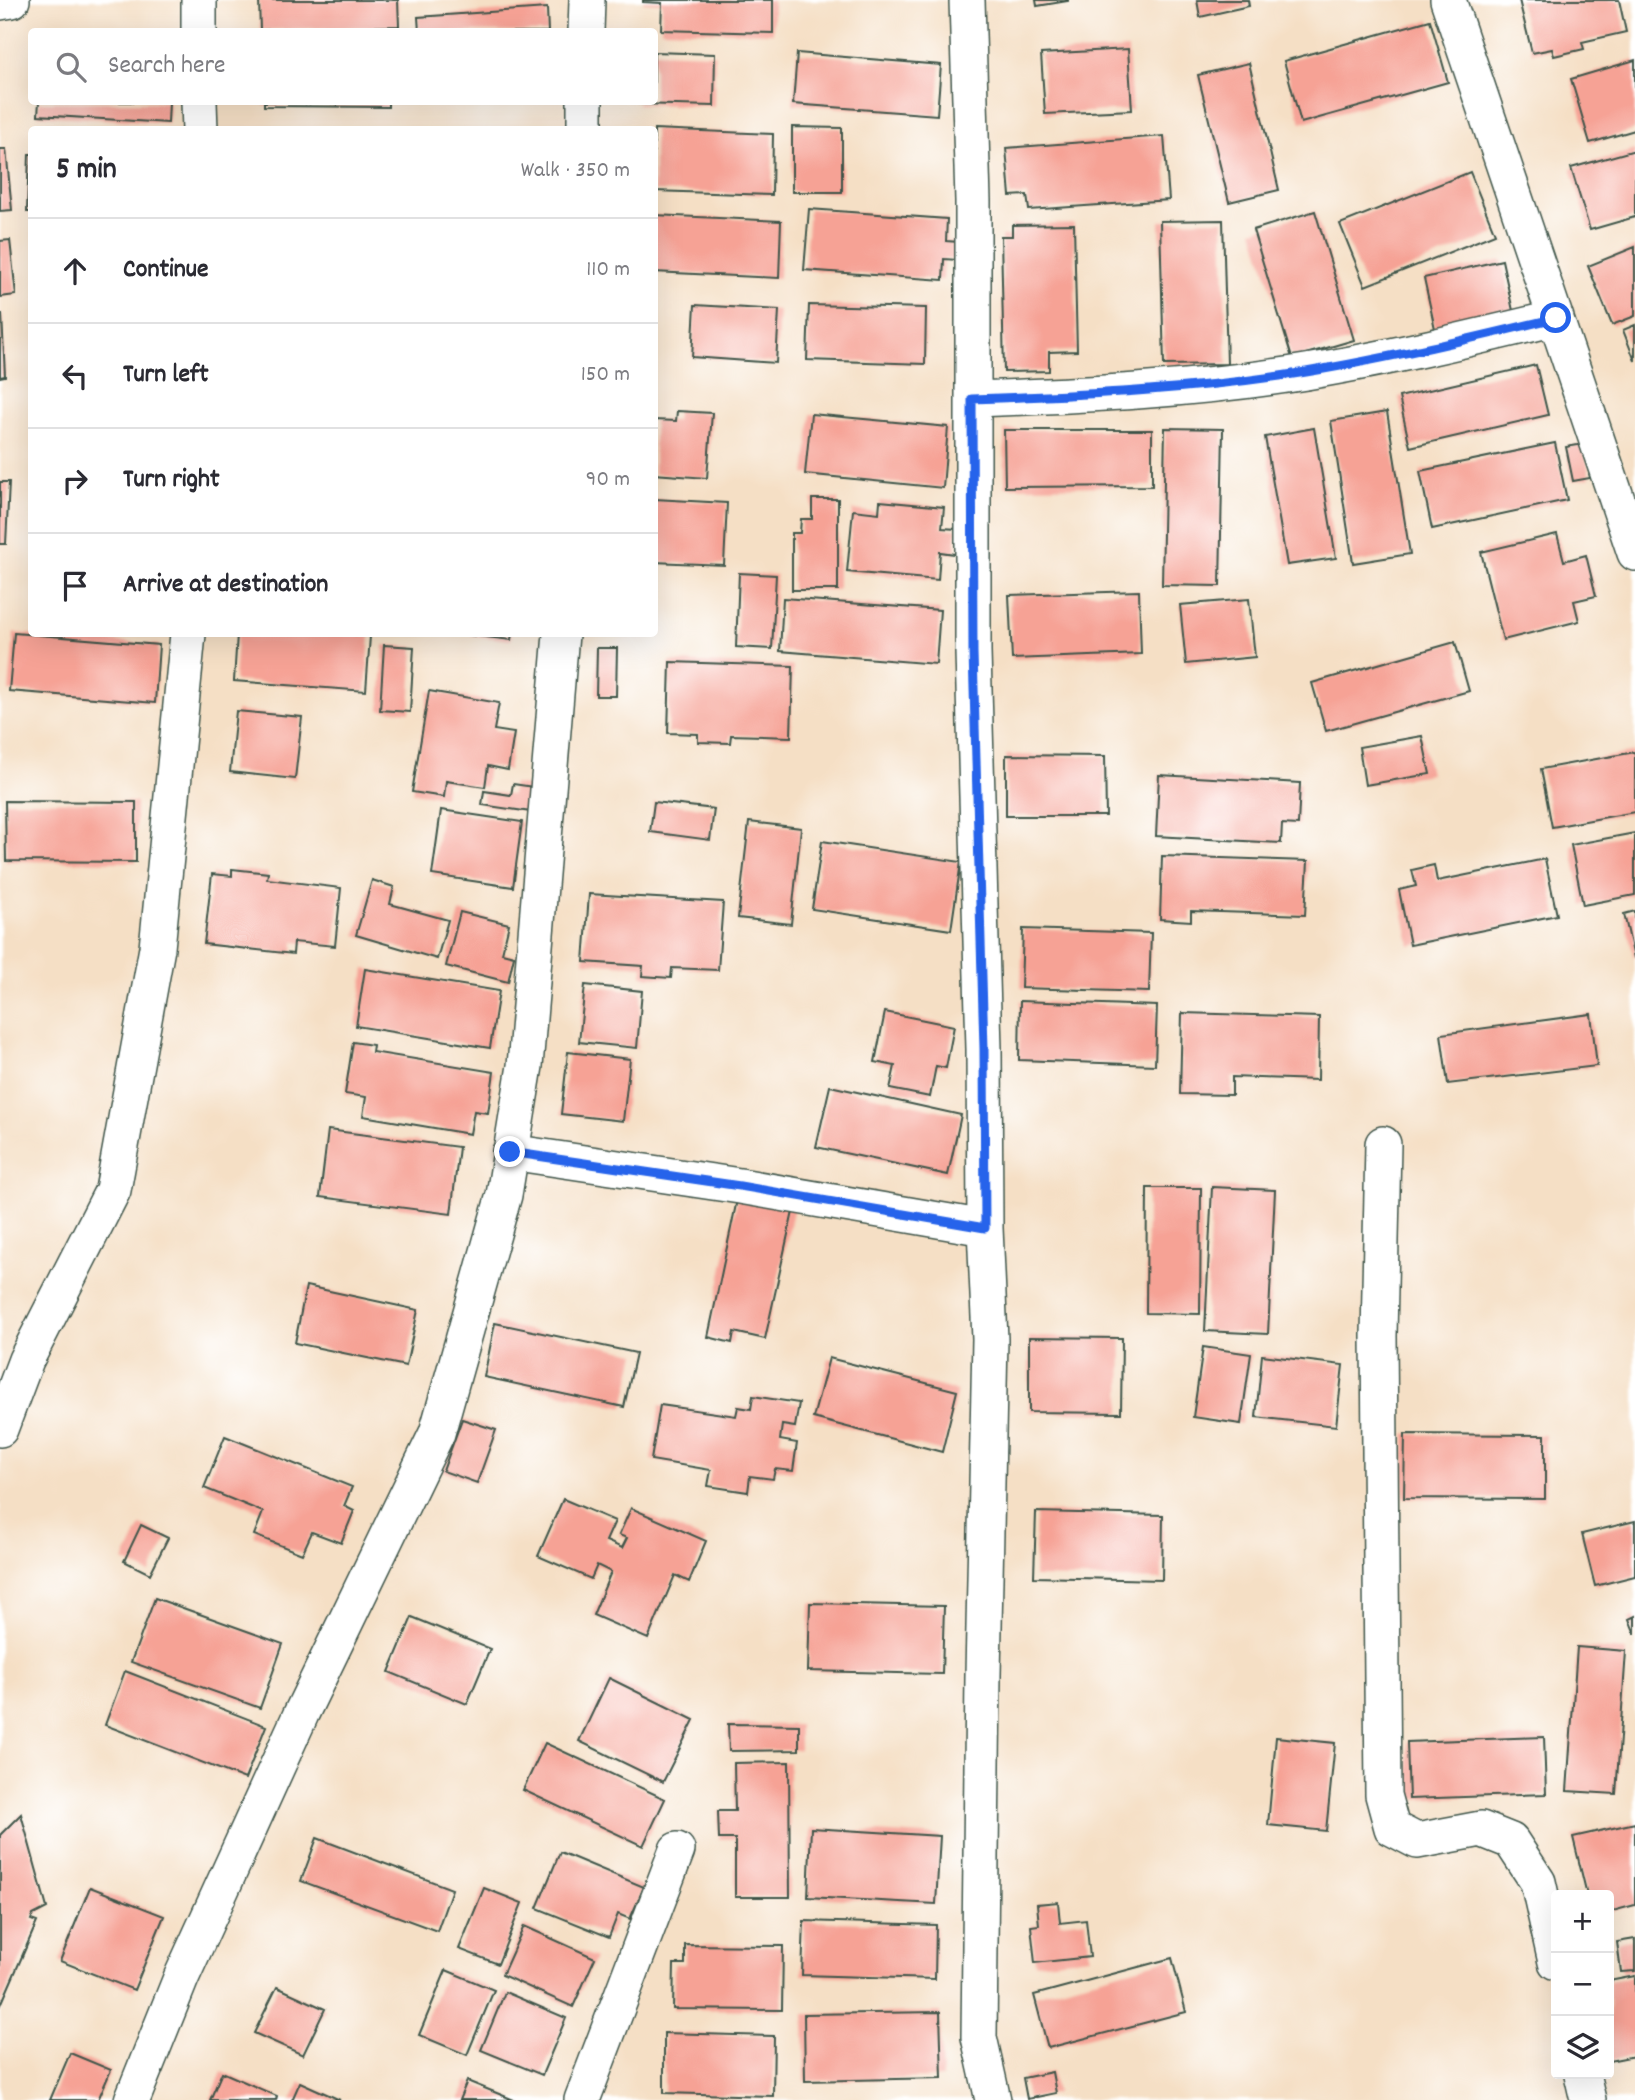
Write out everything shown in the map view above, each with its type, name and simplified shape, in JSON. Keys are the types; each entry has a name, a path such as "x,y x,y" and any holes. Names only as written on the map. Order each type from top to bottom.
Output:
{"street":[{"path":"0,2 12,0"},
{"path":"198,0 199,28"},
{"path":"586,28 587,0"},
{"path":"967,0 973,187 973,652 984,1049 985,1228 990,1339 979,2037 993,2100"},
{"path":"1448,0 1635,552"},
{"path":"199,105 200,126"},
{"path":"585,105 585,126"},
{"path":"972,399 1110,394 1304,372 1400,356 1556,318"},
{"path":"0,1429 26,1360 113,1190 157,948 188,637"},
{"path":"132,2100 181,1978 290,1739 437,1433 504,1195 525,1066 561,637"},
{"path":"1383,1144 1379,1336 1383,1795 1392,1828 1417,1841 1480,1829 1511,1841 1538,1882 1554,1953"},
{"path":"510,1152 740,1186 985,1228"},
{"path":"582,2100 677,1850"},
{"path":"1583,2079 1588,2100"}],"building":[{"path":"259,0 398,0 399,26 260,28"},
{"path":"643,0 773,0 773,33 661,30 662,3"},
{"path":"1036,0 1068,0 1068,1 1037,6"},
{"path":"1197,0 1248,0 1249,6 1200,17"},
{"path":"1519,0 1619,0 1626,32 1582,42 1584,49 1554,56 1552,49 1532,53"},
{"path":"547,8 548,28 419,28 418,17"},
{"path":"1430,20 1448,82 1301,123 1284,61"},
{"path":"1128,49 1132,110 1045,114 1041,54"},
{"path":"658,52 715,54 714,106 658,105"},
{"path":"797,53 941,65 937,115 793,104"},
{"path":"1635,60 1635,130 1590,143 1571,79"},
{"path":"1249,63 1279,190 1229,202 1198,75"},
{"path":"39,105 169,105 168,123 38,115"},
{"path":"388,105 388,107 264,106"},
{"path":"792,127 842,128 842,192 792,192"},
{"path":"658,129 773,134 772,195 658,191"},
{"path":"1164,136 1169,200 1029,210 1027,195 1010,196 1006,148"},
{"path":"0,149 6,149 12,210 0,211"},
{"path":"1635,150 1635,217 1590,230 1571,168"},
{"path":"1470,172 1495,234 1365,286 1340,224"},
{"path":"809,209 947,219 946,241 959,242 958,260 944,259 943,280 804,270"},
{"path":"1315,211 1354,340 1292,358 1253,230"},
{"path":"658,215 781,221 779,278 658,272"},
{"path":"1223,220 1227,364 1164,365 1160,221"},
{"path":"1074,224 1077,351 1049,352 1049,371 1004,372 1001,236 1012,236 1012,225"},
{"path":"10,240 16,295 0,297 0,241"},
{"path":"1635,247 1635,316 1612,325 1588,266"},
{"path":"1502,260 1515,320 1437,338 1424,278"},
{"path":"695,305 779,310 776,363 692,357"},
{"path":"809,305 926,308 925,364 807,360"},
{"path":"0,314 5,376 0,377"},
{"path":"1635,325 1635,361 1623,330"},
{"path":"1536,365 1548,415 1410,447 1399,397"},
{"path":"677,411 712,413 707,478 658,474 658,420 676,421"},
{"path":"1387,412 1410,554 1353,563 1331,421"},
{"path":"811,414 948,427 943,488 805,474"},
{"path":"1165,428 1223,429 1220,586 1162,585"},
{"path":"1314,428 1336,558 1287,565 1265,437"},
{"path":"1004,430 1152,430 1152,486 1005,487"},
{"path":"1555,443 1567,500 1432,529 1420,471"},
{"path":"1584,444 1590,478 1573,481 1566,447"},
{"path":"0,482 9,482 6,544 0,544"},
{"path":"658,499 727,503 724,565 658,562"},
{"path":"812,499 838,499 838,590 792,590 792,533 800,533 801,519 812,519"},
{"path":"880,501 944,507 942,528 957,529 955,554 940,552 938,580 847,572 853,510 879,513"},
{"path":"1557,534 1564,561 1586,555 1596,596 1574,601 1579,621 1503,640 1481,552"},
{"path":"739,573 776,575 772,649 736,647"},
{"path":"1139,591 1141,654 1012,659 1009,595"},
{"path":"783,598 940,610 936,664 780,651"},
{"path":"1249,599 1255,657 1186,664 1180,605"},
{"path":"14,633 28,634 28,637 159,645 155,703 9,691"},
{"path":"237,637 370,637 366,691 234,681"},
{"path":"486,637 512,637 511,640"},
{"path":"1455,642 1469,691 1326,731 1312,683"},
{"path":"384,645 414,647 410,712 380,710"},
{"path":"597,648 617,648 616,696 596,696"},
{"path":"670,662 793,666 791,737 731,735 730,743 698,742 698,734 668,733"},
{"path":"429,691 499,703 494,730 514,733 508,770 488,766 485,787 446,781 444,797 412,792"},
{"path":"236,711 302,717 295,779 230,772"},
{"path":"1422,736 1430,774 1365,785 1359,747"},
{"path":"1635,752 1635,812 1552,827 1541,769"},
{"path":"1006,755 1105,756 1106,816 1006,816"},
{"path":"1159,775 1300,783 1298,825 1282,824 1281,843 1156,836"},
{"path":"513,784 541,788 538,813 482,805 484,791 511,795"},
{"path":"5,801 136,802 136,862 6,861"},
{"path":"654,802 714,809 710,840 650,832"},
{"path":"441,810 522,822 513,887 432,875"},
{"path":"749,822 801,828 791,924 738,918"},
{"path":"1635,833 1635,895 1583,905 1571,845"},
{"path":"822,841 961,862 951,930 812,909"},
{"path":"1162,856 1308,861 1305,915 1191,911 1191,921 1160,919"},
{"path":"1545,859 1557,915 1410,945 1399,890 1416,886 1412,870 1434,865 1437,881"},
{"path":"232,869 268,873 267,879 341,888 335,946 294,942 293,954 204,944 212,874 232,876"},
{"path":"372,880 394,887 390,904 448,920 437,959 356,935"},
{"path":"589,894 723,902 718,970 672,968 671,978 642,976 643,966 584,962"},
{"path":"1635,911 1635,957 1634,958 1624,914"},
{"path":"460,912 509,924 502,953 514,956 508,982 446,966"},
{"path":"1023,929 1151,933 1149,992 1021,988"},
{"path":"365,969 499,991 490,1048 356,1026"},
{"path":"585,985 642,991 637,1048 579,1042"},
{"path":"1020,1001 1157,1006 1155,1065 1019,1060"},
{"path":"885,1012 954,1026 946,1068 936,1066 930,1097 890,1089 895,1066 875,1062"},
{"path":"1182,1013 1319,1017 1318,1080 1232,1077 1232,1095 1180,1094"},
{"path":"1591,1014 1597,1066 1448,1084 1441,1034"},
{"path":"353,1042 373,1045 372,1052 494,1072 488,1113 474,1111 470,1134 363,1116 366,1097 345,1094"},
{"path":"568,1052 630,1059 623,1121 561,1114"},
{"path":"830,1086 961,1115 948,1175 816,1147"},
{"path":"328,1130 459,1147 451,1214 320,1197"},
{"path":"1212,1187 1275,1190 1268,1334 1205,1331"},
{"path":"1147,1188 1201,1188 1200,1314 1146,1313"},
{"path":"738,1195 794,1207 765,1339 734,1332 732,1343 708,1337"},
{"path":"306,1286 418,1310 406,1366 295,1343"},
{"path":"495,1323 636,1353 624,1407 484,1377"},
{"path":"1029,1337 1122,1338 1121,1413 1029,1412"},
{"path":"1203,1347 1251,1354 1241,1424 1193,1417"},
{"path":"1262,1355 1343,1365 1336,1426 1256,1417"},
{"path":"829,1358 957,1391 942,1452 813,1418"},
{"path":"753,1396 799,1403 795,1427 782,1425 780,1440 797,1443 793,1471 775,1469 773,1479 750,1476 748,1492 708,1486 711,1470 651,1460 660,1405 736,1416 738,1407 751,1409"},
{"path":"462,1419 496,1430 477,1483 443,1471"},
{"path":"1405,1434 1545,1435 1545,1499 1404,1498"},
{"path":"225,1436 352,1487 344,1506 354,1511 341,1543 312,1532 302,1554 254,1535 263,1512 204,1488"},
{"path":"563,1499 615,1521 606,1541 622,1548 627,1538 619,1535 631,1508 706,1541 689,1582 675,1575 648,1639 593,1615 611,1572 597,1565 591,1579 538,1556"},
{"path":"1036,1512 1163,1515 1162,1580 1034,1577"},
{"path":"1635,1521 1635,1576 1595,1586 1582,1534"},
{"path":"141,1525 168,1538 150,1574 124,1561"},
{"path":"155,1598 283,1644 260,1708 131,1662"},
{"path":"810,1603 944,1606 942,1674 808,1671"},
{"path":"1635,1616 1635,1634 1629,1619"},
{"path":"412,1617 490,1649 467,1704 389,1672"},
{"path":"1577,1647 1626,1651 1616,1794 1567,1791"},
{"path":"125,1671 266,1726 245,1779 105,1725"},
{"path":"609,1678 694,1720 663,1782 579,1741"},
{"path":"728,1724 799,1725 799,1750 729,1751"},
{"path":"1276,1737 1335,1743 1326,1831 1268,1825"},
{"path":"1544,1737 1546,1794 1409,1799 1407,1742"},
{"path":"545,1743 665,1799 643,1846 523,1790"},
{"path":"789,1762 790,1897 735,1897 735,1839 719,1839 718,1811 735,1811 734,1763"},
{"path":"21,1814 47,1908 33,1915 31,1920 37,1922 0,2007 0,1835"},
{"path":"1635,1823 1635,1905 1614,1911 1614,1890 1586,1890 1573,1837"},
{"path":"811,1828 940,1836 936,1904 808,1897"},
{"path":"317,1838 452,1889 437,1931 301,1881"},
{"path":"560,1852 644,1887 630,1919 618,1914 609,1937 537,1908"},
{"path":"90,1887 164,1916 134,1990 60,1961"},
{"path":"484,1888 522,1903 498,1964 459,1949"},
{"path":"1058,1902 1060,1923 1086,1920 1090,1957 1035,1963 1031,1926 1039,1925 1037,1904"},
{"path":"804,1921 936,1925 935,1979 802,1975"},
{"path":"524,1926 595,1958 573,2007 502,1975"},
{"path":"1635,1939 1635,1971 1621,1972 1617,1942"},
{"path":"685,1945 783,1946 782,2010 673,2009 674,1964 685,1964"},
{"path":"1172,1958 1186,2012 1048,2048 1034,1995"},
{"path":"446,1970 494,1990 467,2055 419,2035"},
{"path":"1635,1976 1635,2056 1614,2060 1614,2016 1614,1980"},
{"path":"277,1987 325,2009 303,2055 254,2033"},
{"path":"505,1992 566,2018 542,2075 481,2050"},
{"path":"940,2012 942,2078 805,2081 804,2014"},
{"path":"664,2033 774,2036 773,2096 664,2093"},
{"path":"70,2053 111,2070 98,2100 50,2100"},
{"path":"222,2072 277,2096 276,2100 210,2100"},
{"path":"1052,2072 1056,2093 1027,2099 1023,2078"},
{"path":"467,2081 514,2100 459,2100"},
{"path":"300,2082 340,2100 292,2100"}],"route":[{"path":"510,1152 740,1186 985,1228 984,1049 973,652 972,399 1110,394 1304,372 1400,356 1556,318"}]}
